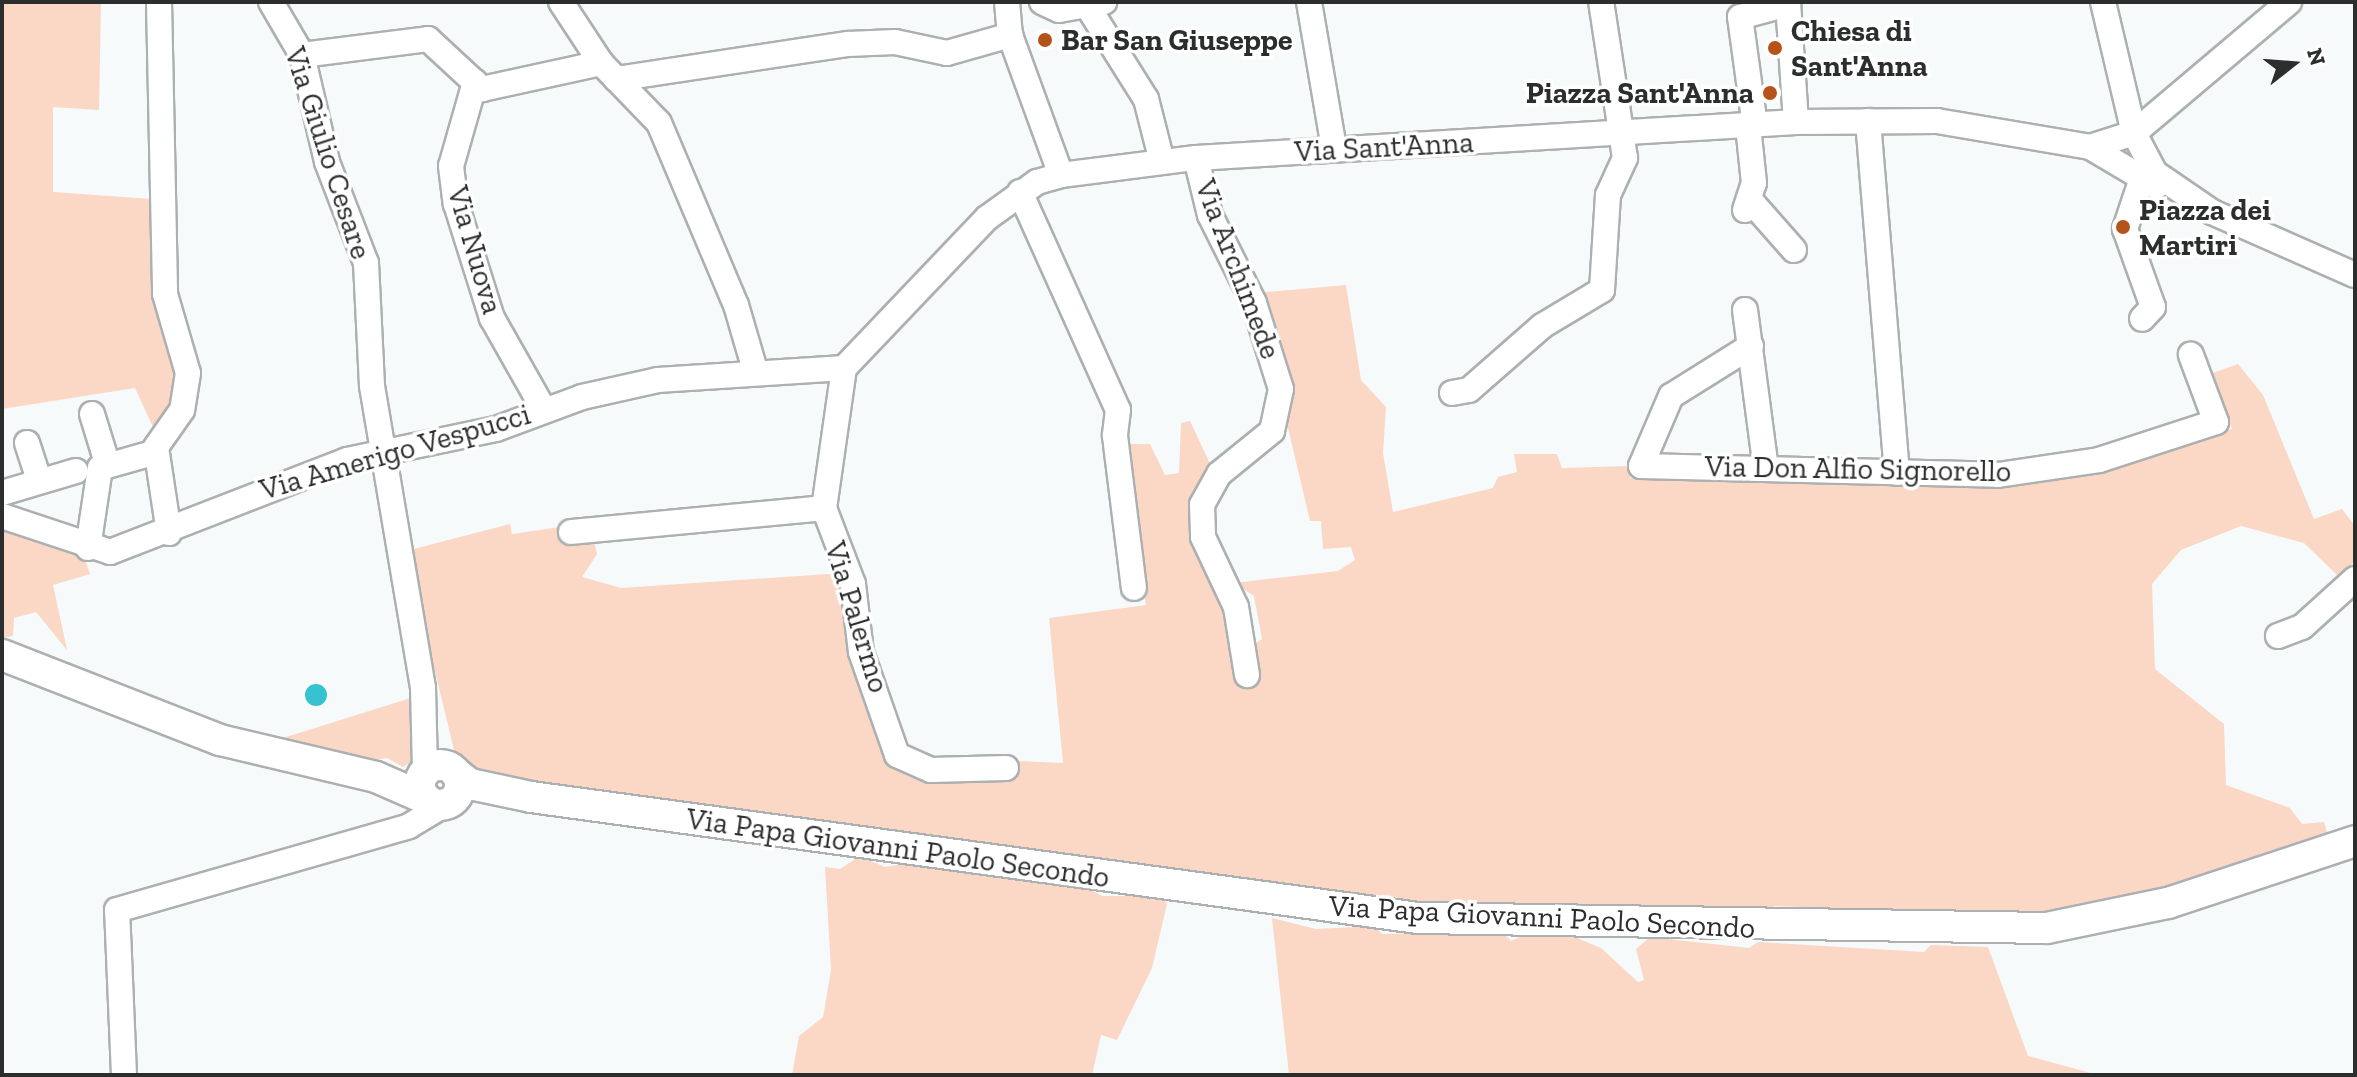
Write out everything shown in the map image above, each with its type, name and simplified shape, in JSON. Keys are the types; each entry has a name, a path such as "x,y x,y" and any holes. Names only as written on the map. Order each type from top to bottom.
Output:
{"main road":[{"name":"Via Papa Giovanni Paolo Secondo","path":"2,655 220,740 376,777 436,788 531,797 1362,913 1627,923 2047,928 2168,903 2355,841"}],"street":[{"path":"159,2 165,294 188,373 182,410 156,452 169,533"},
{"name":"Via Giulio Cesare","path":"271,2 302,55 327,162 366,263 382,455 423,688 436,788"},
{"path":"561,2 608,71 659,123 736,305 755,370 844,368"},
{"path":"1007,2 1010,35 1061,175"},
{"path":"1309,2 1334,149"},
{"path":"1452,393 1469,390 1542,326 1602,290 1608,195 1625,158 1625,134 1601,2"},
{"path":"2103,2 2136,126 2155,173 2183,195"},
{"path":"2090,147 2136,126 2289,2"},
{"path":"1794,250 1747,204 1752,126 1740,17 1788,3 1796,122"},
{"path":"1054,5 1096,4 1146,99 1162,162"},
{"path":"302,55 428,39 482,89 608,71 848,44 895,42 947,53 1010,35"},
{"name":"Via Nuova","path":"475,82 451,166 456,204 492,318 544,410"},
{"path":"1868,121 1897,473"},
{"name":"Via Sant'Anna","path":"844,368 925,276 1020,192 1061,175 1196,158 1796,122 1937,121 2090,147"},
{"path":"2090,147 2141,181 2351,262"},
{"name":"Via Archimede","path":"1196,158 1210,215 1254,303 1281,389 1272,431 1219,474 1202,505 1203,537 1236,607 1247,675"},
{"path":"2141,181 2125,229 2153,307 2142,319"},
{"path":"1020,192 1118,410 1115,436 1134,588"},
{"path":"1745,310 1766,469"},
{"name":"Via Don Alfio Signorello","path":"1751,346 1671,396 1641,466 1998,475 2099,460 2216,422 2191,355"},
{"name":"Via Palermo","path":"844,368 824,508 853,584 861,652 897,755 931,770 1006,768"},
{"name":"Via Amerigo Vespucci","path":"2,516 88,548 110,552 169,533 248,494 382,455 658,380 755,370"},
{"path":"92,414 108,466"},
{"path":"27,443 39,481"},
{"path":"88,548 100,468 156,452"},
{"path":"2,493 76,471"},
{"path":"571,532 824,508"},
{"path":"2278,636 2302,627 2355,579"},
{"path":"124,1075 117,910 387,830 436,788"}],"shaded area":[{"path":"2,2 101,2 99,110 53,107 53,192 152,199 180,361 168,423 153,427 135,388 2,409"},
{"path":"1346,285 1361,380 1386,407 1383,453 1393,512 1493,488 1498,477 1517,472 1514,454 1557,454 1562,468 1628,466 1630,478 1998,485 2102,473 2232,429 2210,374 2238,364 2263,395 2314,519 2342,509 2355,526 2355,560 2340,578 2304,543 2241,526 2181,550 2152,584 2155,669 2224,724 2226,785 2290,808 2302,824 2324,822 2328,836 2166,890 2024,916 1802,914 1802,907 1774,906 1772,913 1407,906 503,779 464,767 455,754 406,551 510,524 512,534 560,527 561,539 593,536 597,554 582,577 621,588 843,573 895,770 920,781 999,781 1017,779 1018,761 1063,763 1049,618 1146,605 1119,444 1150,444 1165,475 1179,473 1181,423 1190,421 1213,470 1201,486 1241,688 1256,677 1251,646 1262,639 1254,596 1234,583 1338,571 1355,560 1351,547 1323,549 1321,521 1310,521 1256,293"},
{"path":"2,523 83,554 90,574 53,585 67,650 36,612 14,618 13,636 2,638"},
{"path":"414,697 414,760 403,767 387,758 360,763 267,743"},
{"path":"860,856 885,867 909,863 1082,886 1103,896 1161,896 1167,904 1152,968 1117,1040 1101,1035 1092,1075 792,1075 799,1036 823,1017 831,970 825,867 840,869"},
{"path":"1272,918 1316,929 1375,926 1382,934 1502,932 1511,941 1532,932 1565,933 1601,948 1638,982 1644,980 1636,949 1650,937 1749,948 1758,942 1924,952 1931,945 1988,947 2028,1056 2098,1075 1289,1075"}],"water":[{"path":"316,684 324,687 327,695 324,703 316,706 308,703 305,695 308,687"}],"place":[{"name":"Bar San Giuseppe","path":"1045,40"},
{"name":"Chiesa di Sant'Anna","path":"1775,48"},
{"name":"Piazza Sant'Anna","path":"1770,93"},
{"name":"Piazza dei Martiri","path":"2123,227"}]}
